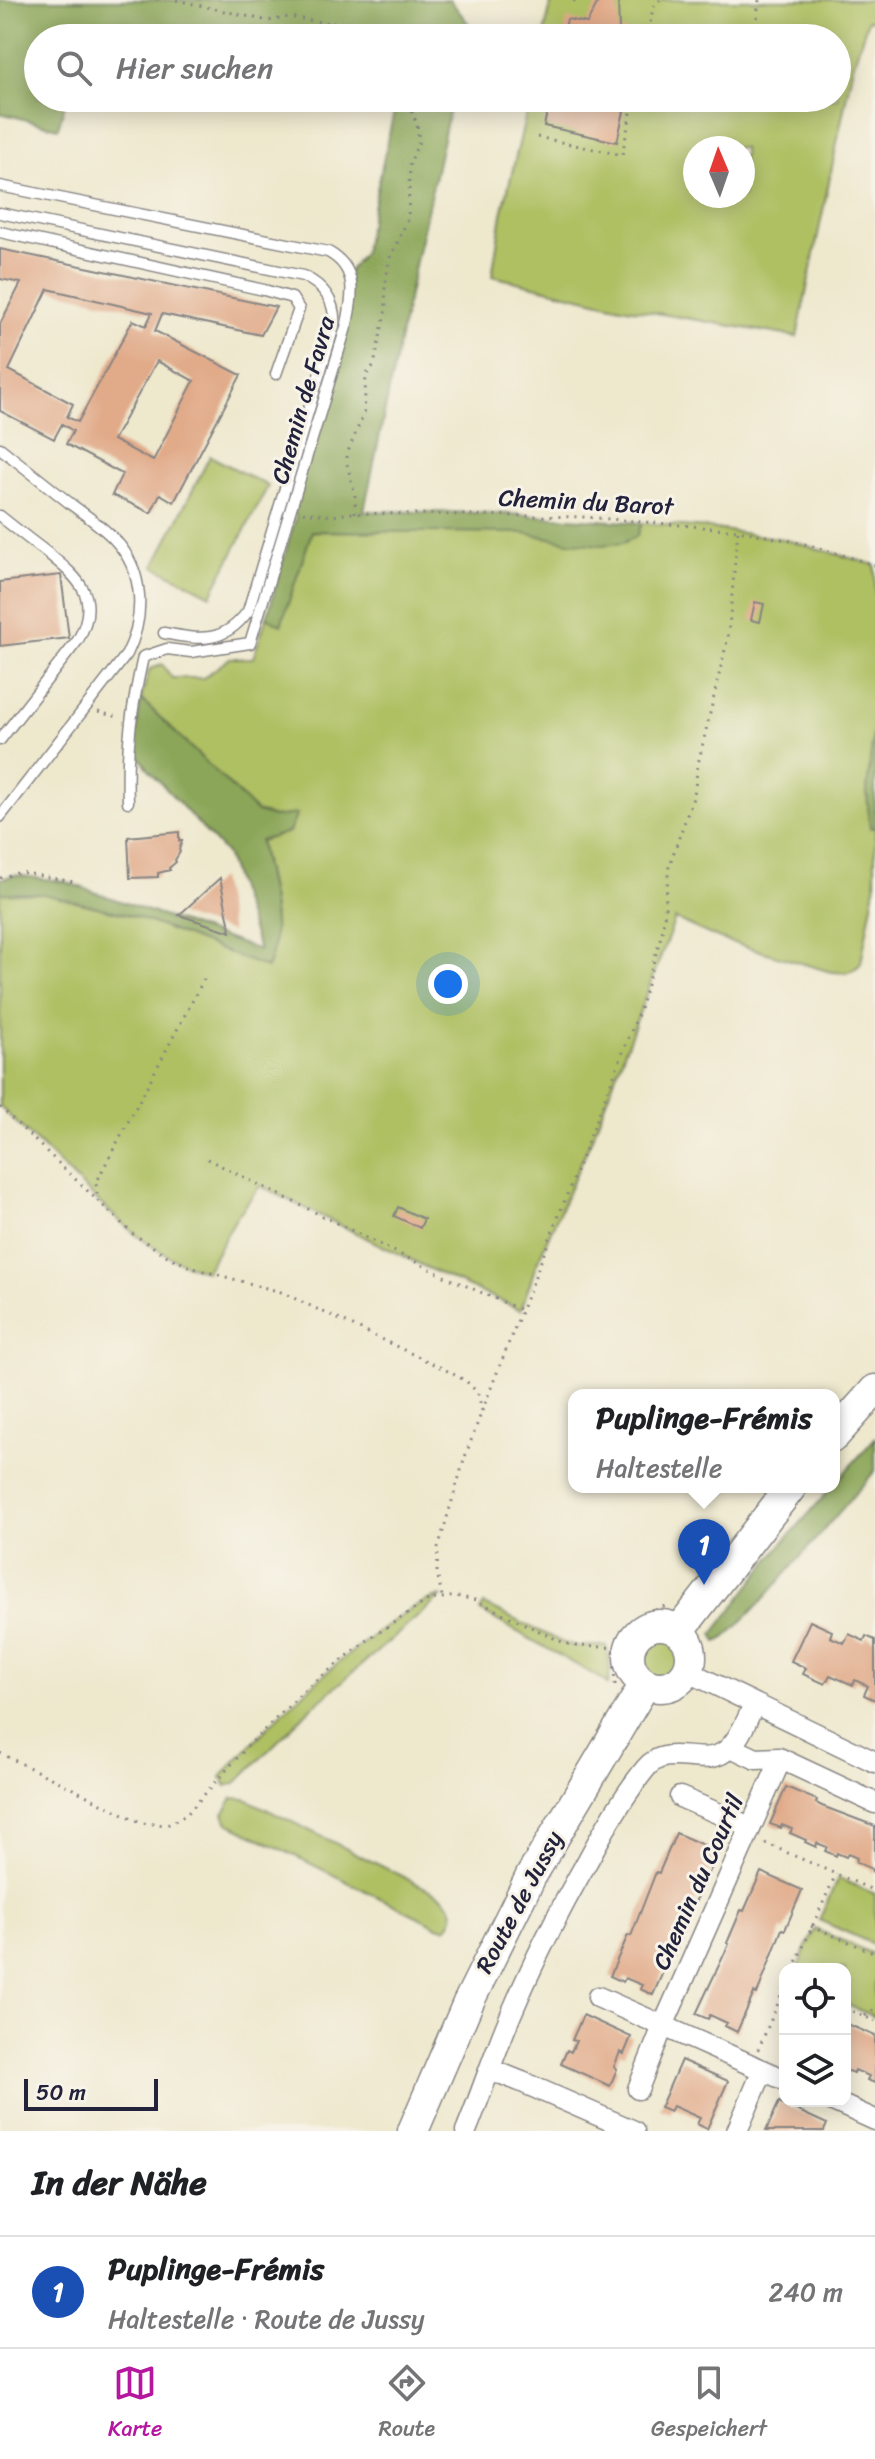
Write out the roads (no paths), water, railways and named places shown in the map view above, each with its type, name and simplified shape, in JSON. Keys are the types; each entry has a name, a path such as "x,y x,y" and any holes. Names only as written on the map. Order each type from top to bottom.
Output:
{"main road":[{"path":"840,1429 875,1390"},
{"path":"679,1631 786,1493"},
{"path":"662,1625 679,1631 691,1651 687,1671 680,1681 669,1686 645,1684 631,1669 630,1648 639,1633 662,1625"},
{"name":"Route de Jussy","path":"413,2131 468,2003 524,1891 565,1815 645,1684"}],"street":[{"path":"687,1671 875,1762"},
{"path":"466,2131 511,2013 570,1891 609,1821 644,1770 655,1760 666,1756 710,1758 720,1754 731,1747 754,1705"},
{"path":"731,1747 756,1759 776,1757 875,1803"},
{"name":"Chemin du Courtil","path":"638,2089 781,1759"},
{"path":"680,1797 748,1831"},
{"path":"598,1997 779,2077"},
{"path":"737,2131 757,2068"},
{"path":"489,2072 512,2078 634,2131"},
{"path":"842,2107 863,2121"}],"lane":[{"name":"Chemin de Favra","path":"0,186 316,249 336,256 349,271 352,282 347,324 250,643 191,652 167,649 143,657 130,719 126,759 128,802"},
{"path":"0,213 303,276 319,284 328,294 335,313 334,326 248,611 237,626 220,635 202,638 164,633"},
{"path":"0,232 292,298 299,309 297,319 276,374"},
{"path":"0,448 116,541 131,563 138,583 140,605 138,626 127,654 0,817"},
{"path":"0,516 81,582 89,613 78,640 0,740"}],"place":[{"name":"Puplinge-Frémis","path":"704,1585"}]}
